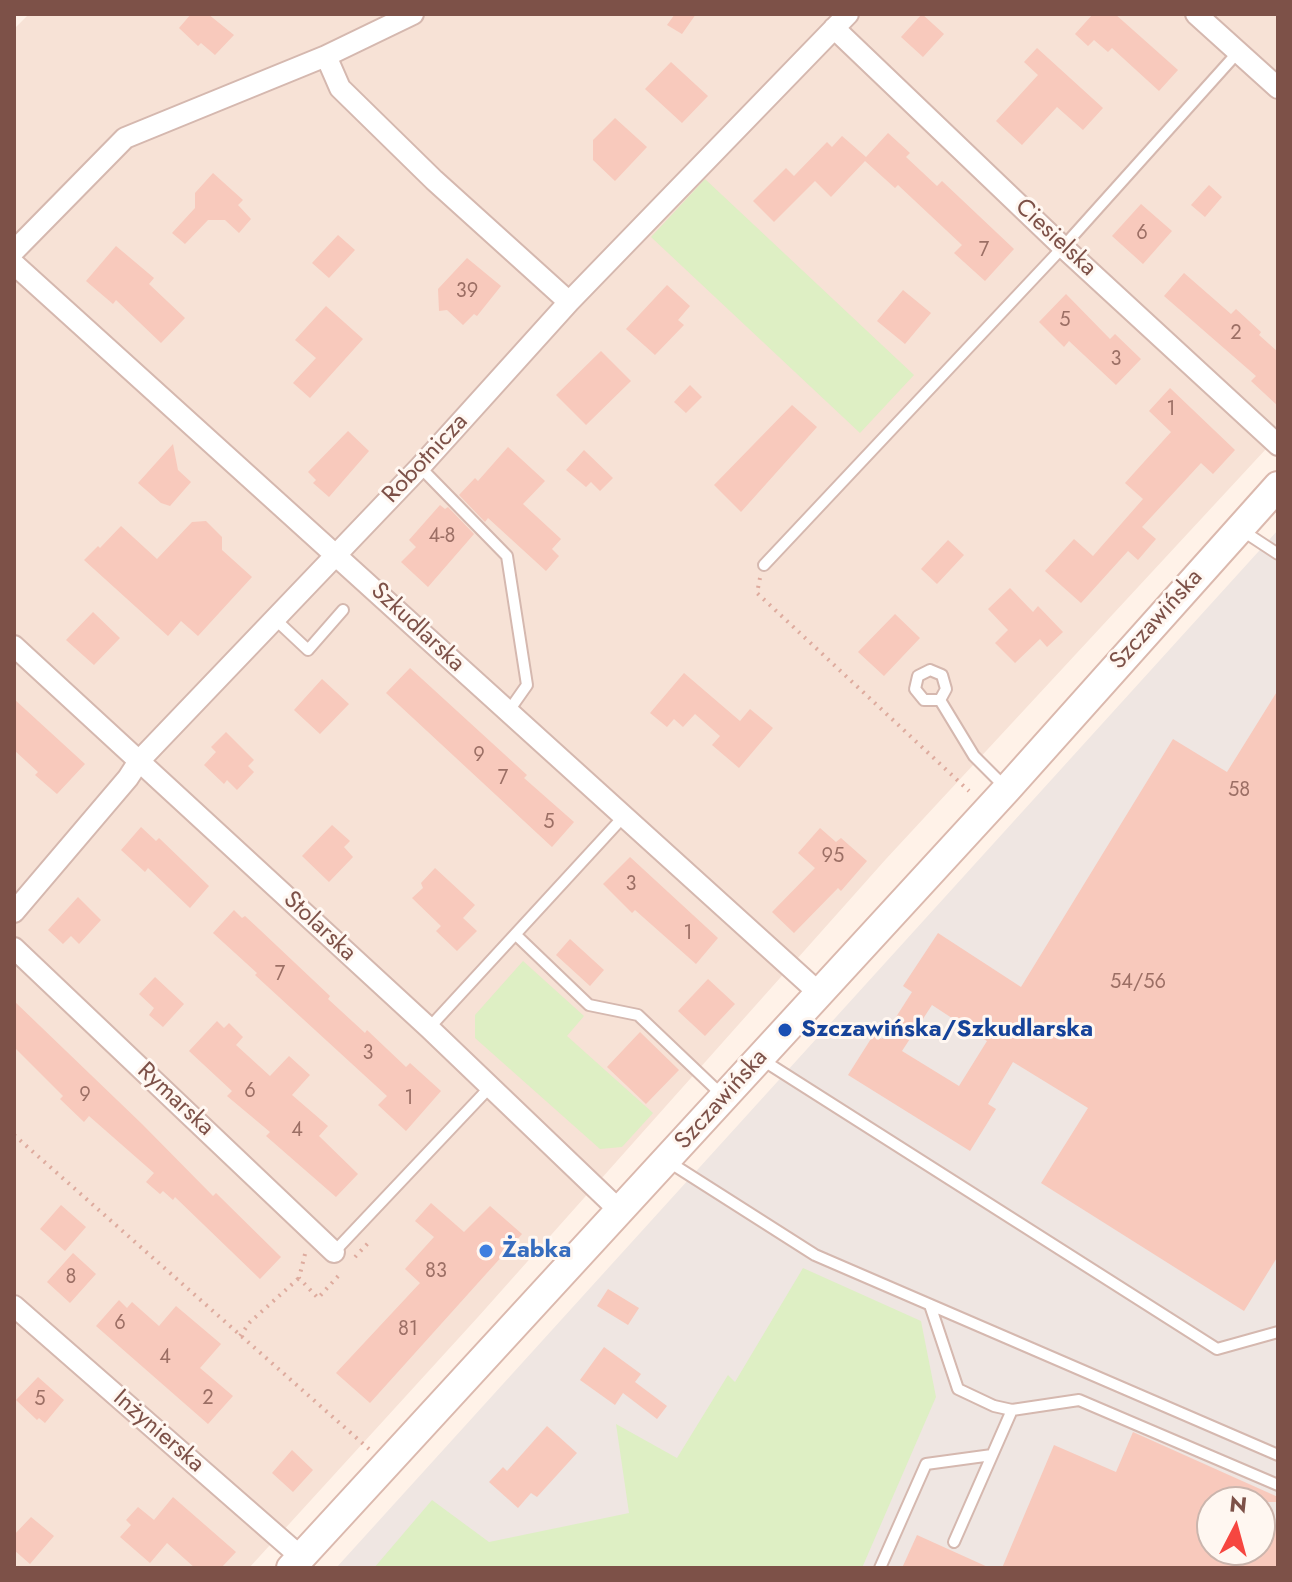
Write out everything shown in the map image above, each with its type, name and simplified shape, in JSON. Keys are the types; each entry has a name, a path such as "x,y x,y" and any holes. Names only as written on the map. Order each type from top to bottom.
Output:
{"street":[{"path":"14,251 125,138 326,56 413,14"},
{"path":"1196,14 1278,88"},
{"name":"Ciesielska","path":"841,21 1063,247 1278,445"},
{"name":"Robotnicza","path":"14,912 139,761 420,467 569,302 841,21"},
{"path":"326,56 340,88 434,180 569,302"},
{"name":"Szkudlarska","path":"14,264 818,992"},
{"name":"Szczawińska","path":"296,1563 1007,789 1278,486"},
{"name":"Stolarska","path":"14,646 429,1028 620,1211"},
{"name":"Rymarska","path":"14,948 334,1252"},
{"name":"Inżynierska","path":"14,1306 296,1563"}],"lane":[{"path":"764,565 1063,247 1239,51"},
{"path":"420,467 507,556 527,685 508,712"},
{"path":"1239,529 1278,554"},
{"path":"276,620 308,650 343,610"},
{"path":"940,700 974,756 1007,789"},
{"path":"429,1028 625,815"},
{"path":"516,935 589,1005 638,1015 724,1096"},
{"path":"759,1058 1217,1349 1278,1332"},
{"path":"334,1252 490,1087"},
{"path":"667,1161 815,1255 1278,1455"},
{"path":"930,1305 958,1389 994,1406 1012,1410 1079,1400 1278,1485"},
{"path":"954,1542 1012,1410"},
{"path":"880,1568 926,1464 992,1455"}],"path":[{"path":"764,565 757,593 969,791"},
{"path":"14,1135 372,1451"},
{"path":"240,1336 250,1322 299,1278 307,1240 314,1232"},
{"path":"299,1278 318,1298 371,1240"}],"shaded area":[{"path":"29,14 1278,14 1278,436 886,859 478,1317 249,1568 14,1568 14,29"},
{"path":"1278,530 1278,1568 336,1568"}],"green space":[{"path":"705,179 914,375 860,433 651,237"},
{"path":"523,961 584,1016 567,1036 653,1113 622,1147 600,1149 475,1038 475,1015"},
{"path":"803,1268 921,1321 936,1397 862,1568 374,1568 432,1500 489,1542 629,1513 616,1424 677,1458 728,1375 735,1382"}],"building":[{"path":"191,14 208,14 234,35 215,55 201,43 198,46 179,28"},
{"path":"675,14 696,14 682,34 667,25"},
{"path":"922,14 944,34 923,57 901,37"},
{"path":"1093,14 1115,14 1178,70 1159,91 1112,48 1108,52 1094,40 1088,46 1075,34"},
{"path":"1037,48 1103,108 1083,130 1057,107 1022,145 996,121 1038,75 1024,62"},
{"path":"671,62 708,96 682,123 645,89"},
{"path":"615,118 647,147 615,181 593,160 593,140"},
{"path":"888,133 910,153 906,157 937,186 942,181 1014,249 985,281 954,253 962,245 898,185 895,188 865,161 831,197 815,181 774,222 753,201 786,168 794,176 827,142 832,147 842,136 866,157"},
{"path":"213,173 243,200 238,205 251,219 239,233 225,220 208,220 185,244 172,233 195,208 195,193"},
{"path":"1209,185 1222,197 1205,217 1191,205"},
{"path":"1141,204 1172,231 1143,264 1112,236"},
{"path":"338,235 355,250 329,278 312,263"},
{"path":"116,246 154,278 149,284 185,318 161,343 116,300 113,304 86,281"},
{"path":"467,258 501,286 477,316 474,314 463,325 447,310 439,311 438,289"},
{"path":"1184,273 1231,314 1236,309 1278,352 1278,406 1251,381 1256,376 1164,296"},
{"path":"667,285 690,306 678,320 684,325 655,355 626,329"},
{"path":"903,290 931,313 905,344 877,321"},
{"path":"1066,294 1110,339 1115,334 1141,359 1116,385 1069,341 1064,347 1039,322"},
{"path":"326,306 363,339 310,398 293,383 316,358 295,340"},
{"path":"601,351 631,381 586,425 556,395"},
{"path":"690,385 702,397 686,413 674,402"},
{"path":"1170,388 1235,450 1213,474 1201,463 1142,527 1156,539 1138,560 1128,551 1081,603 1045,571 1074,539 1093,556 1143,499 1125,483 1171,432 1149,411"},
{"path":"792,405 817,427 741,512 714,485"},
{"path":"348,431 369,451 329,497 313,483 316,480 308,472"},
{"path":"173,444 178,470 191,482 170,506 161,503 138,483"},
{"path":"508,447 545,481 523,504 561,539 552,549 559,556 546,571 488,518 485,522 459,495 475,478 478,481"},
{"path":"584,450 613,478 600,491 591,482 586,487 566,470"},
{"path":"440,505 445,509 448,507 474,534 428,587 401,562 416,547 409,540"},
{"path":"206,521 222,537 222,550 252,577 198,636 181,621 168,636 84,560 121,526 157,559 192,522"},
{"path":"948,540 964,555 937,584 921,569"},
{"path":"1010,588 1033,612 1038,606 1063,632 1047,647 1040,639 1015,663 995,643 1008,630 988,609"},
{"path":"93,612 120,638 94,665 66,640"},
{"path":"895,614 920,638 884,676 858,652"},
{"path":"410,668 574,822 552,847 386,693"},
{"path":"684,673 740,721 750,709 773,728 739,768 712,745 720,736 695,714 683,727 674,719 667,727 650,713"},
{"path":"322,679 349,704 320,734 294,710"},
{"path":"1278,690 1278,1256 1244,1311 1041,1183 1088,1108 1013,1062 988,1104 996,1109 970,1151 848,1075 874,1034 882,1039 912,992 903,986 938,933 1021,987 1173,739 1227,772","holes":["932,1005 987,1041 959,1086 902,1051"]},
{"path":"14,699 85,764 57,794 35,775 38,772 14,750"},
{"path":"226,732 254,760 248,766 254,772 237,790 227,780 224,784 204,765 216,752 211,747"},
{"path":"332,825 350,841 344,847 353,857 329,882 302,856"},
{"path":"141,827 156,841 159,838 209,886 190,908 148,868 145,872 121,850"},
{"path":"820,828 836,842 841,838 867,861 841,891 838,888 794,933 772,912 815,868 798,853"},
{"path":"630,857 718,938 696,964 635,910 632,913 603,884"},
{"path":"435,868 475,905 463,918 477,931 457,951 436,931 441,926 412,898 423,888 421,883"},
{"path":"78,897 101,920 79,944 71,936 63,944 48,930"},
{"path":"234,910 259,929 365,1033 367,1030 406,1067 410,1063 441,1091 406,1131 378,1105 387,1096 213,933"},
{"path":"570,939 604,970 590,986 556,955"},
{"path":"155,977 184,1004 163,1027 149,1015 154,1008 139,994"},
{"path":"708,979 735,1004 705,1036 678,1011"},
{"path":"14,1001 213,1196 216,1193 281,1257 260,1279 175,1197 173,1200 163,1191 160,1194 146,1182 154,1173 89,1116 84,1122 60,1099 63,1096 14,1047"},
{"path":"217,1021 224,1028 229,1023 243,1037 236,1045 270,1076 289,1056 310,1075 292,1095 328,1126 319,1136 358,1174 336,1197 266,1136 270,1132 227,1096 232,1091 189,1051"},
{"path":"640,1032 679,1070 646,1104 607,1067"},
{"path":"431,1203 464,1232 490,1206 522,1234 370,1403 336,1373 420,1283 405,1269 434,1237 415,1221"},
{"path":"61,1205 86,1227 65,1251 40,1229"},
{"path":"73,1253 96,1274 70,1303 47,1282"},
{"path":"608,1289 639,1308 628,1325 597,1306"},
{"path":"119,1300 127,1308 132,1302 159,1326 176,1306 221,1344 200,1368 233,1396 208,1424 96,1326"},
{"path":"604,1347 641,1374 635,1382 667,1406 657,1419 623,1393 615,1405 580,1380"},
{"path":"38,1377 64,1400 45,1423 39,1418 37,1420 16,1400"},
{"path":"547,1426 577,1453 537,1497 531,1493 518,1508 489,1482 503,1467 507,1471"},
{"path":"1133,1432 1253,1486 1196,1486 1196,1566 1276,1566 1276,1525 1278,1568 1002,1568 1054,1445 1116,1472"},
{"path":"292,1450 313,1470 293,1492 272,1473"},
{"path":"173,1497 236,1552 221,1568 195,1568 167,1543 150,1563 120,1537 131,1525 126,1520 138,1507 154,1520"},
{"path":"31,1517 54,1536 30,1564 14,1550 14,1535"},
{"path":"917,1535 990,1568 902,1568"}],"place":[{"name":"Szczawińska/Szkudlarska","path":"785,1030"},
{"name":"Żabka","path":"486,1251"}]}
